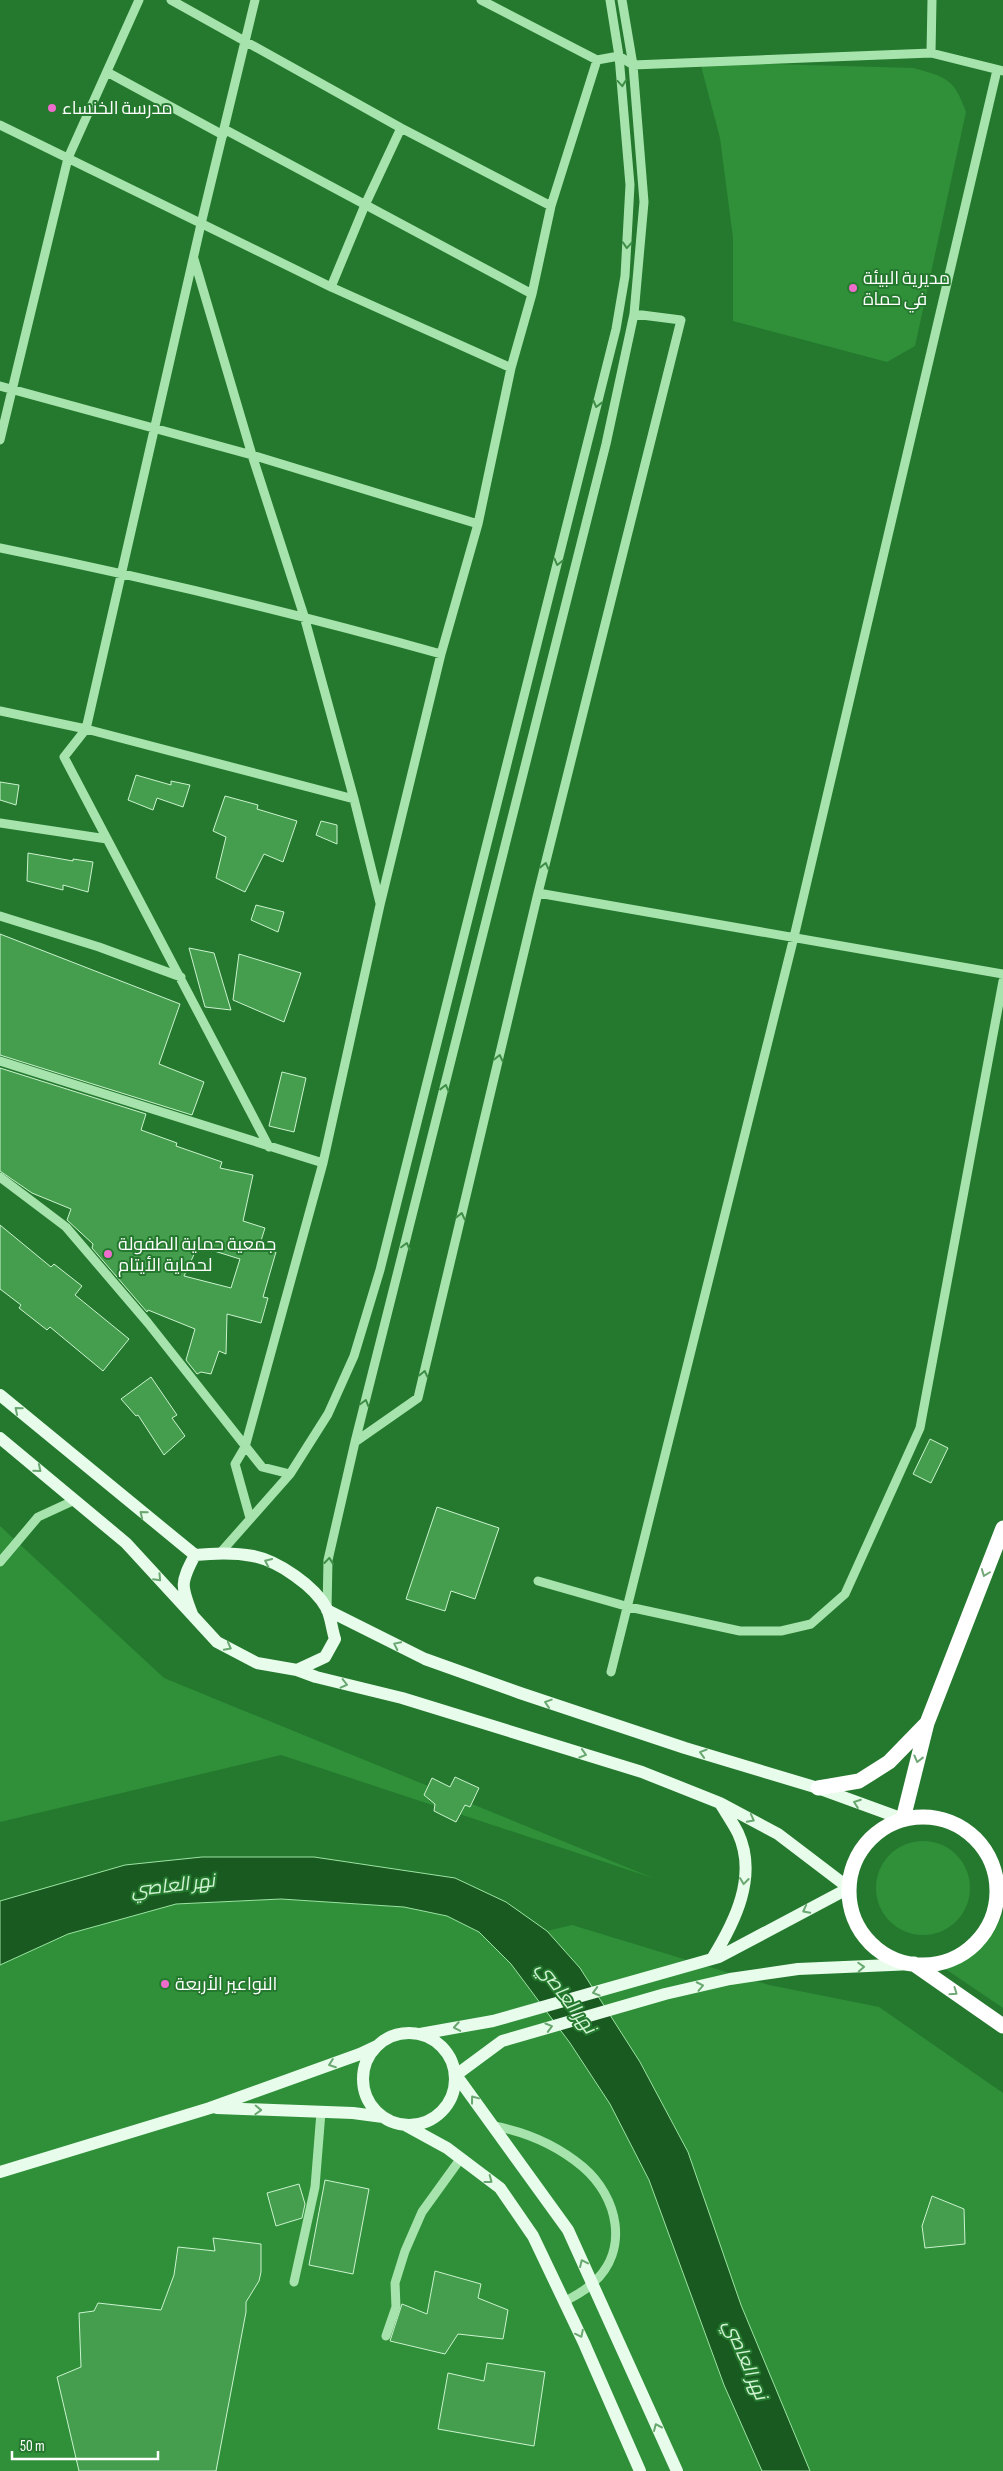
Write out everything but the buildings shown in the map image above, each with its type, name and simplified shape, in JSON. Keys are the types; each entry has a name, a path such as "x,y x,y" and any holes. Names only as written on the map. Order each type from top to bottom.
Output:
{"highway":[{"path":"903,1819 927,1723 1003,1528"},
{"path":"818,1788 859,1781 889,1762 927,1723"},
{"path":"1000,1887 995,1868 985,1850 973,1836 958,1825 940,1818 922,1817 903,1819 886,1826 871,1838 856,1861 849,1888 851,1906 857,1924 867,1939 881,1952 898,1960 914,1964 934,1964 953,1959 969,1950 982,1937 992,1921 1000,1887 1003,1862"},
{"path":"914,1964 1003,2026"}],"main road":[{"path":"0,1395 195,1555 222,1552 254,1556 286,1571 314,1591 327,1610 334,1639 325,1657 297,1670"},
{"path":"0,1438 126,1543 217,1642 257,1663 297,1670 316,1677 402,1698 642,1772 720,1803 778,1834 849,1888 712,1959 493,2021 420,2034 397,2034 360,2054 210,2108 0,2172"},
{"path":"192,1614 183,1590 184,1575 195,1555"},
{"path":"327,1610 434,1662 684,1748 818,1788 903,1819"},
{"path":"712,1959 730,1930 742,1898 746,1865 738,1834 720,1803"},
{"path":"405,2125 428,2122 442,2112 452,2098 456,2075 502,2041 653,1997 730,1979 798,1969 914,1964"},
{"path":"420,2034 431,2038 448,2053 456,2075 568,2230 677,2471"},
{"path":"377,2046 365,2065 364,2088 368,2099 383,2117"},
{"path":"210,2108 322,2112 383,2117 405,2125 461,2158 500,2188 533,2236 640,2471"}],"street":[{"path":"0,440 68,158 139,0"},
{"path":"171,0 401,128 551,206"},
{"path":"255,0 201,224 156,429 120,573 86,729 64,757 269,1147"},
{"path":"481,0 597,60 619,56 633,64 931,53 1000,70 794,937 629,1607 611,1672"},
{"path":"222,1552 290,1474 328,1414 350,1364 380,1270 616,329 625,276 630,185 619,56 610,0"},
{"path":"327,1610 328,1560 355,1442 601,463 634,314 644,202 633,64 622,0"},
{"path":"931,53 932,0"},
{"path":"250,1518 236,1464 245,1447 323,1163 380,905 441,654 478,524 511,368 532,294 551,206 597,60"},
{"path":"107,72 365,205 532,294"},
{"path":"0,125 331,287 511,368"},
{"path":"331,287 365,205 401,128"},
{"path":"194,258 252,455 304,616 354,799 380,905"},
{"path":"355,1442 418,1398 538,893 654,438 681,320 634,314"},
{"path":"0,386 252,455 478,524"},
{"path":"0,548 120,573 304,616 441,654"},
{"path":"0,711 86,729 354,799"},
{"path":"0,823 107,839"},
{"path":"538,893 1003,974"},
{"path":"0,916 99,947 181,977"},
{"path":"538,1581 629,1607 740,1631 781,1631 811,1624 845,1594 920,1428 1003,981"},
{"path":"0,1061 323,1163"},
{"path":"0,1177 66,1227 148,1323 262,1467 290,1474"},
{"path":"0,1562 38,1517 75,1500"},
{"path":"294,2282 315,2187 322,2112"},
{"path":"494,2126 515,2130 558,2150 584,2168 609,2200 617,2227 615,2250 601,2275 592,2284 564,2302"},
{"path":"386,2336 396,2307 395,2283 405,2251 422,2212 461,2158"}],"shaded area":[{"path":"700,62 913,68 941,77 953,86 966,112 915,346 887,362 733,321 733,238 720,138"},
{"path":"0,1526 164,1678 653,1878 281,1755 0,1822"},
{"path":"923,1841 941,1845 956,1855 966,1870 970,1888 966,1906 956,1921 941,1931 923,1935 905,1931 890,1921 880,1906 876,1888 880,1870 890,1855 905,1845"},
{"path":"281,1899 404,1907 447,1916 479,1932 511,1964 570,2043 610,2104 649,2180 724,2385 762,2471 0,2471 0,1965 68,1934 176,1904"},
{"path":"1003,1914 1003,2008 944,1968 972,1953 994,1932"},
{"path":"572,1925 769,1985 879,2007 1003,2093 1003,2471 810,2471 741,2305 688,2152 640,2062 580,1968 547,1931"}],"water":[{"name":"نهر العاصي","path":"202,1857 314,1857 455,1878 506,1902 547,1931 580,1968 640,2062 688,2152 741,2305 810,2471 762,2471 724,2385 649,2180 610,2104 570,2043 511,1964 479,1932 447,1916 404,1907 281,1899 176,1904 68,1934 0,1965 0,1901 125,1865"}],"place":[{"name":"مدرسة الخنساء","path":"52,108"},
{"name":"مديرية البيئة في حماة","path":"853,288"},
{"name":"جمعية حماية الطفولة لحماية الأيتام","path":"108,1254"},
{"name":"النواعير الأربعة","path":"165,1984"}]}
